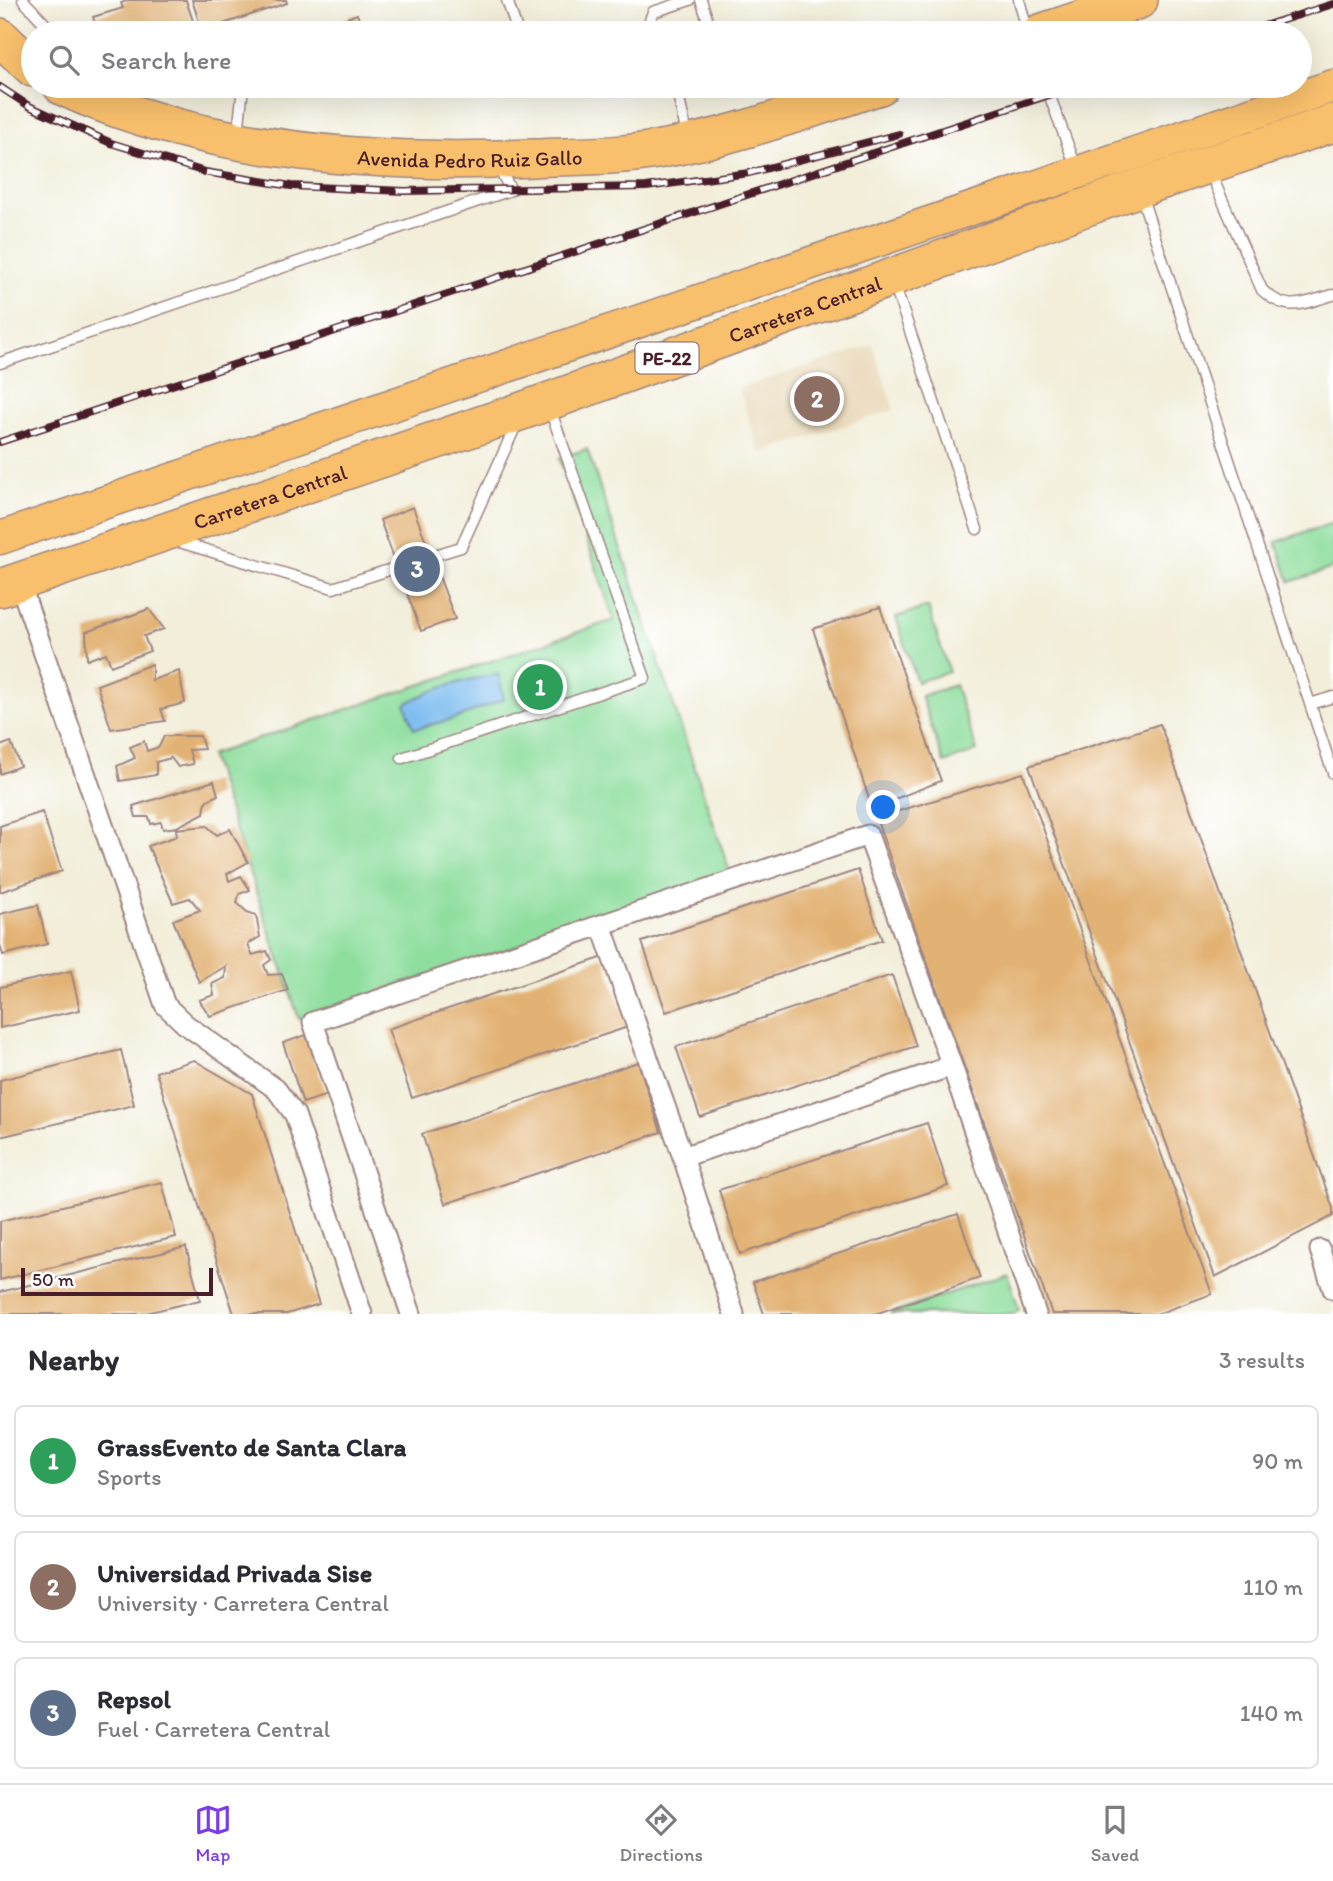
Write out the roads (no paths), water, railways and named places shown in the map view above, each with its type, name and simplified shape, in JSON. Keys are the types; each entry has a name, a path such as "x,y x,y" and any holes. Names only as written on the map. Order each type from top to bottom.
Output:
{"highway":[{"path":"1076,21 1139,0"},
{"path":"0,37 21,57"},
{"name":"Avenida Pedro Ruiz Gallo","path":"92,98 159,122 237,141 349,157 454,161 616,155 661,149 760,125 843,98"},
{"name":"Carretera Central","path":"9,585 535,406 1139,188 1333,123"}],"main road":[{"name":"Carretera Central","path":"1312,93 1333,86"},
{"name":"Carretera Central","path":"0,538 1298,98"}],"street":[{"path":"9,585 165,1005 185,1024 276,1089 295,1115 362,1314"},
{"path":"411,1314 313,1022 868,835 952,1066 1036,1314"},
{"path":"601,925 683,1157 734,1314"},
{"path":"683,1157 952,1066"},
{"path":"1320,1250 1333,1289"}],"lane":[{"path":"23,0 42,21"},
{"path":"507,0 514,21"},
{"path":"650,21 653,12 690,0"},
{"path":"701,0 708,21"},
{"path":"1019,0 1025,21"},
{"path":"237,141 242,98"},
{"path":"679,98 689,142"},
{"path":"1050,98 1078,173"},
{"path":"0,363 511,190 494,160"},
{"path":"1207,166 1262,290 1273,300 1289,306 1333,295"},
{"path":"1139,188 1333,773"},
{"path":"892,277 977,529"},
{"path":"435,555 461,547 535,406"},
{"path":"402,758 645,678 535,406"},
{"path":"155,535 333,588 392,569"},
{"path":"1310,704 1333,697"}],"water":[{"path":"498,674 504,699 457,718 414,729 405,704 450,685"}],"railway":[{"path":"1280,21 1333,4"},
{"path":"0,87 29,106 111,143 205,172 291,186 404,191 646,187 749,173 899,134"},
{"path":"0,442 1040,98"}],"place":[{"name":"Universidad Privada Sise","path":"817,399"},
{"name":"Repsol","path":"417,569"},
{"name":"GrassEvento de Santa Clara","path":"540,687"}]}
